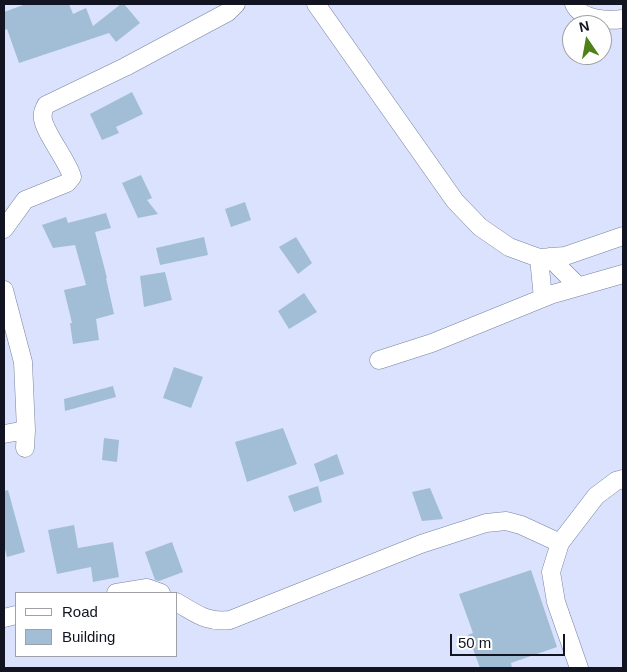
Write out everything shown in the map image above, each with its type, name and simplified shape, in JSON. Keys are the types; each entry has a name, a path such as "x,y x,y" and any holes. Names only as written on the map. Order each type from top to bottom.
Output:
{"street":[{"path":"4,230 26,200 67,183 72,177 70,169 45,127 43,113 46,106 125,67 228,12 236,4"},
{"path":"316,4 455,201 480,227 510,247 544,258 578,286"},
{"path":"574,4 576,9 587,16 612,21 623,19"},
{"path":"544,258 565,256 623,236"},
{"path":"543,298 544,258"},
{"path":"379,360 432,343 543,298 623,274"},
{"path":"4,290 23,362 25,448"},
{"path":"4,434 26,430"},
{"path":"579,668 553,590 551,572 560,543 596,496 623,479"},
{"path":"178,603 207,619 217,621 230,620 421,544 486,523 506,521 521,525 560,543"},
{"path":"122,592 147,588 158,592"}],"building":[{"path":"26,4 69,4 73,14 86,8 93,26 121,4 124,4 140,23 116,42 109,33 19,63 7,29 4,30 4,12"},
{"path":"132,92 143,114 116,127 119,133 102,140 90,114"},
{"path":"141,175 152,198 147,200 158,214 138,218 122,183"},
{"path":"245,202 251,220 231,227 225,209"},
{"path":"106,213 111,228 95,232 114,314 96,319 99,340 73,344 70,323 72,323 64,290 86,285 75,245 53,248 42,225 66,217 68,223"},
{"path":"204,237 208,255 160,265 156,248"},
{"path":"296,237 312,263 298,274 279,247"},
{"path":"165,272 172,300 144,307 140,276"},
{"path":"304,293 317,312 289,329 278,311"},
{"path":"174,367 203,377 191,408 163,398"},
{"path":"113,386 116,397 65,411 64,399"},
{"path":"283,428 297,464 247,482 235,442"},
{"path":"104,438 119,440 117,462 102,460"},
{"path":"337,454 344,474 320,482 314,464"},
{"path":"318,486 322,502 294,512 288,496"},
{"path":"430,488 443,519 422,521 412,492"},
{"path":"8,490 25,552 7,557 4,545 4,491"},
{"path":"74,525 78,548 113,542 119,577 93,582 91,567 57,574 48,530"},
{"path":"172,542 183,572 159,581 155,580 145,552"},
{"path":"531,570 557,647 511,663 512,668 480,668 468,635 473,633 459,594"}]}
